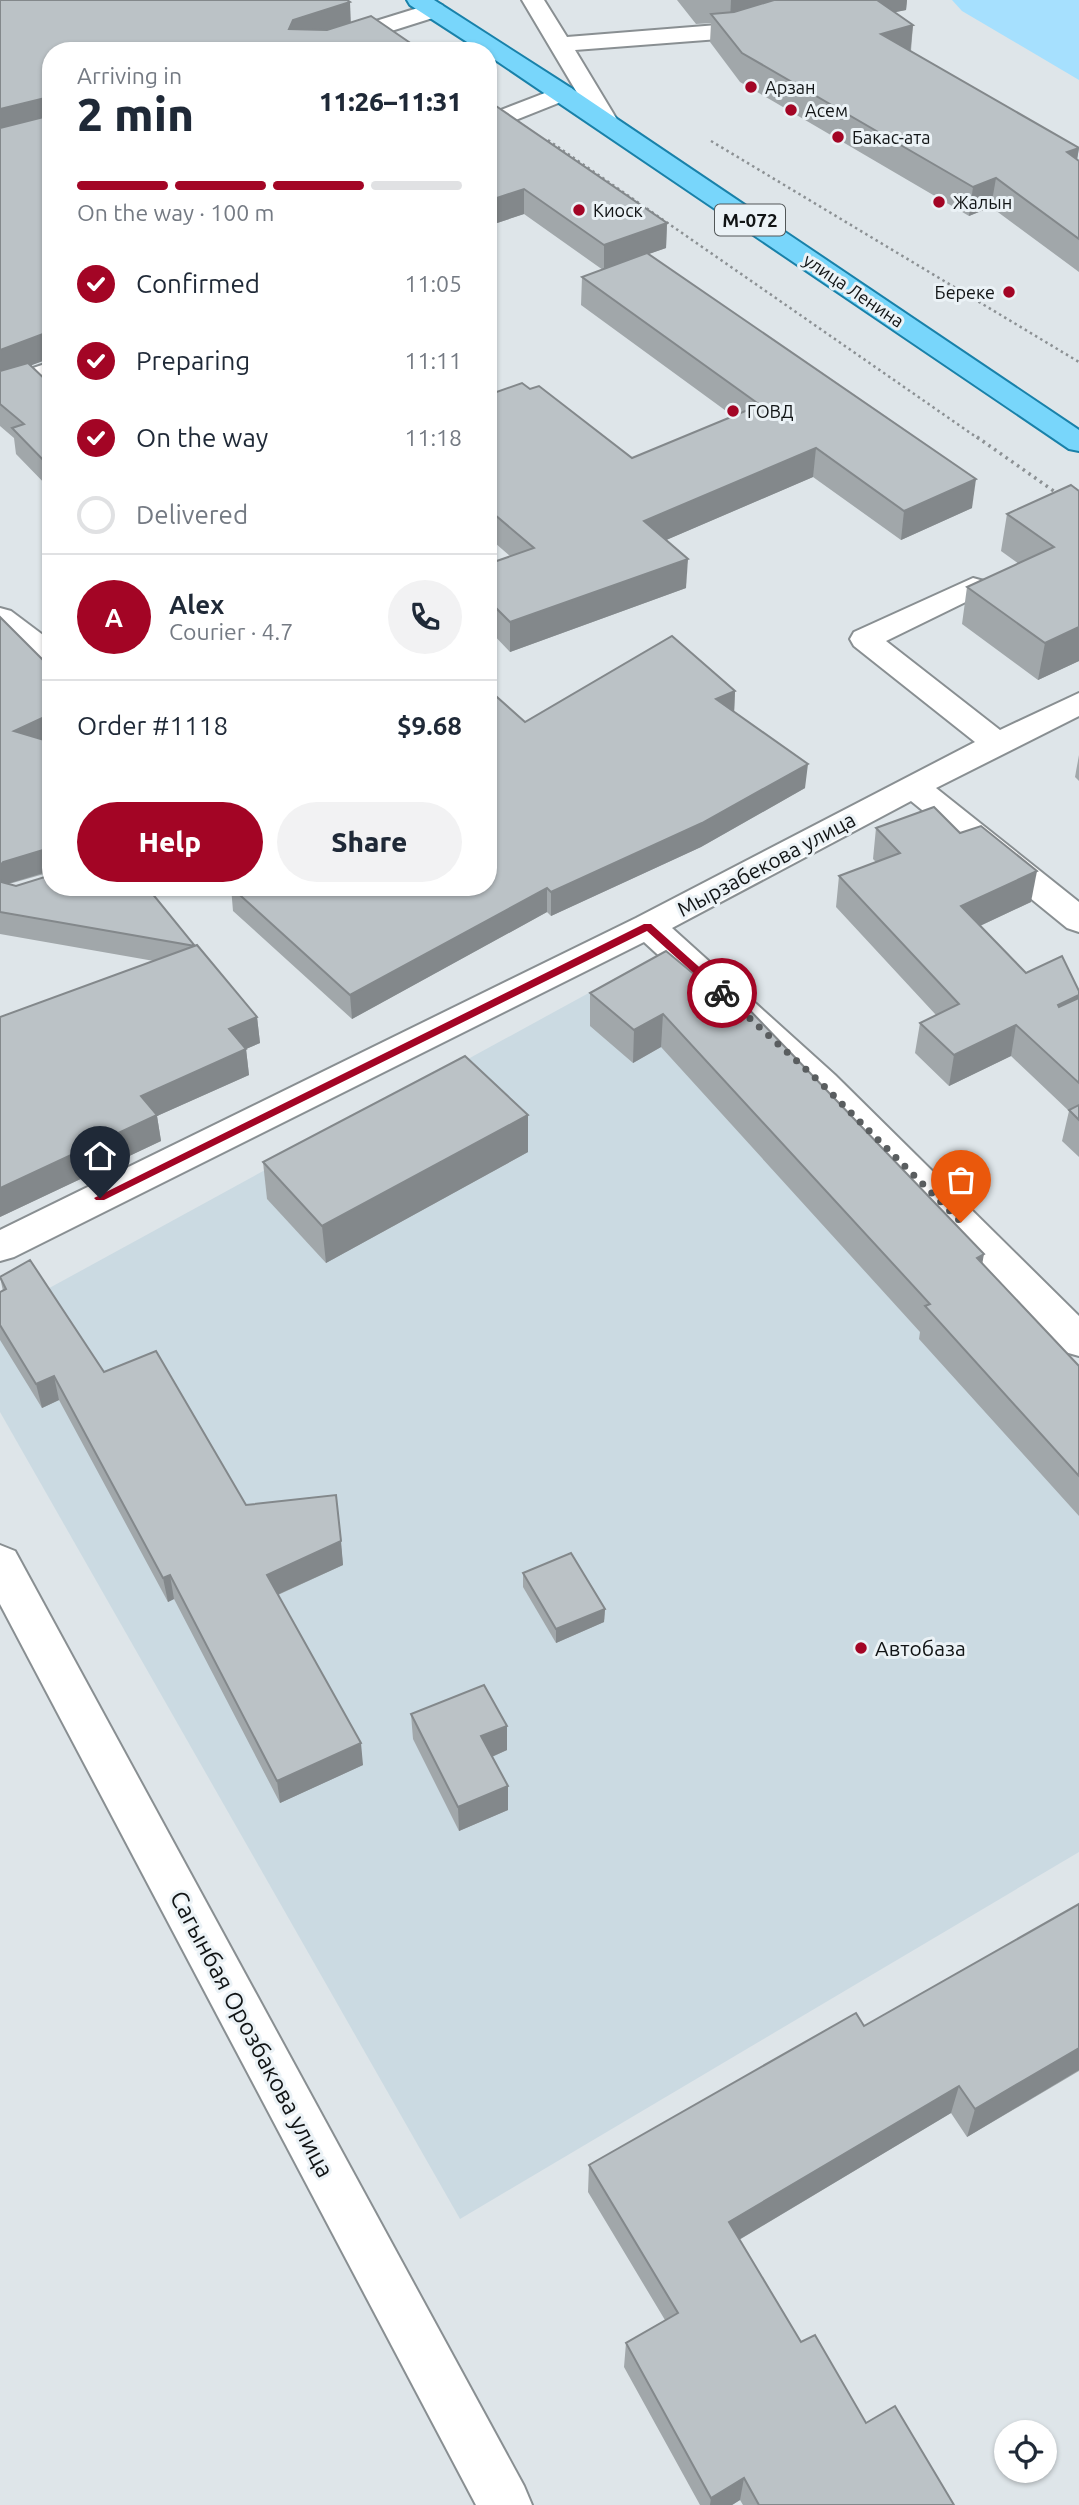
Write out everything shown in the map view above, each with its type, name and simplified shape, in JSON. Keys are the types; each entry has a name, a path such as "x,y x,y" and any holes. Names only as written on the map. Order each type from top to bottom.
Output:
{"main road":[{"name":"улица Ленина","path":"426,5 484,42"},
{"name":"улица Ленина","path":"497,51 1079,443"}],"street":[{"path":"533,0 607,123"},
{"path":"560,44 732,31 790,13 781,0"},
{"path":"327,42 426,5"},
{"path":"497,120 563,93"},
{"path":"0,388 42,373"},
{"path":"973,587 864,639 997,744"},
{"path":"0,617 42,649"},
{"name":"Мырзабекова улица","path":"0,1247 648,926 913,786 1079,703"},
{"path":"913,786 1079,919"},
{"path":"648,926 822,1084 1079,1340"},
{"name":"Сагынбая Орозбакова улица","path":"0,1563 505,2505"}],"path":[{"path":"510,113 1068,501"},
{"path":"708,139 1079,362"}],"shaded area":[{"path":"952,0 1079,0 1079,80 962,11"},
{"name":"Автобаза","path":"629,971 1079,1513 1079,1852 460,2219 0,1412 0,1315"}],"building":[{"path":"0,0 347,0 350,2 293,20 289,29 327,30 371,16 409,42 42,42 42,99 0,109"},
{"path":"774,0 877,0 913,25 881,34 1079,148 1067,152 1079,161 1079,239 996,178 973,187 742,53 711,14 734,12"},
{"path":"497,107 667,223 604,245 524,189 497,198"},
{"path":"42,118 42,334 0,350 0,128"},
{"path":"647,253 976,479 904,511 816,448 644,521 688,559 510,622 497,609 497,561 534,548 497,517 497,392 522,383 530,389 539,386 632,458 760,405 582,277"},
{"path":"28,363 42,376 42,459 12,428 24,424 0,404 0,371"},
{"path":"1071,485 1079,491 1079,627 1045,643 967,587 1054,547 1007,514"},
{"path":"0,617 42,659 42,718 14,731 42,739 42,850 3,862 0,866"},
{"path":"672,636 735,691 716,699 808,764 702,823 551,892 547,888 350,995 241,896 497,896 497,697 525,722"},
{"path":"934,807 960,833 981,826 1037,871 961,906 1026,973 1062,956 1079,991 1079,995 1058,1005 1059,1007 1079,998 1079,1083 1016,1025 954,1055 920,1023 959,1004 839,876 900,853 876,828"},
{"path":"42,878 42,896 154,896 195,946 0,912 0,879 1,882 16,886"},
{"path":"197,945 257,1017 229,1029 246,1049 141,1096 157,1115 0,1188 0,1017"},
{"path":"666,951 729,1003 739,999 984,1254 977,1258 1079,1366 1079,1476 925,1306 930,1304 663,1014 634,1030 590,993"},
{"path":"465,1056 528,1115 322,1226 263,1162"},
{"path":"1079,1105 1079,1120 1069,1110"},
{"path":"30,1260 104,1372 156,1351 246,1505 336,1495 341,1541 267,1575 361,1743 277,1781 170,1575 163,1578 54,1376 36,1384 0,1325 0,1292 6,1289 0,1277"},
{"path":"571,1553 605,1609 556,1629 523,1573"},
{"path":"484,1685 507,1726 481,1736 508,1786 458,1807 411,1714"},
{"path":"1079,1904 1079,2048 975,2109 959,2086 729,2222 801,2342 815,2335 866,2423 895,2406 954,2505 759,2505 744,2478 711,2498 626,2343 678,2313 589,2165 856,2013 864,2026"}],"way so far":[{"path":"722,993 822,1084 961,1222"}],"place":[{"name":"Арзан","path":"751,87"},
{"name":"Асем","path":"791,110"},
{"name":"Бакас-ата","path":"838,137"},
{"name":"Жалын","path":"939,202"},
{"name":"Киоск","path":"579,210"},
{"name":"Береке","path":"1009,292"},
{"name":"ГОВД","path":"733,411"},
{"name":"Автобаза","path":"861,1648"}],"route":[{"path":"100,1198 648,926 722,993"}]}
